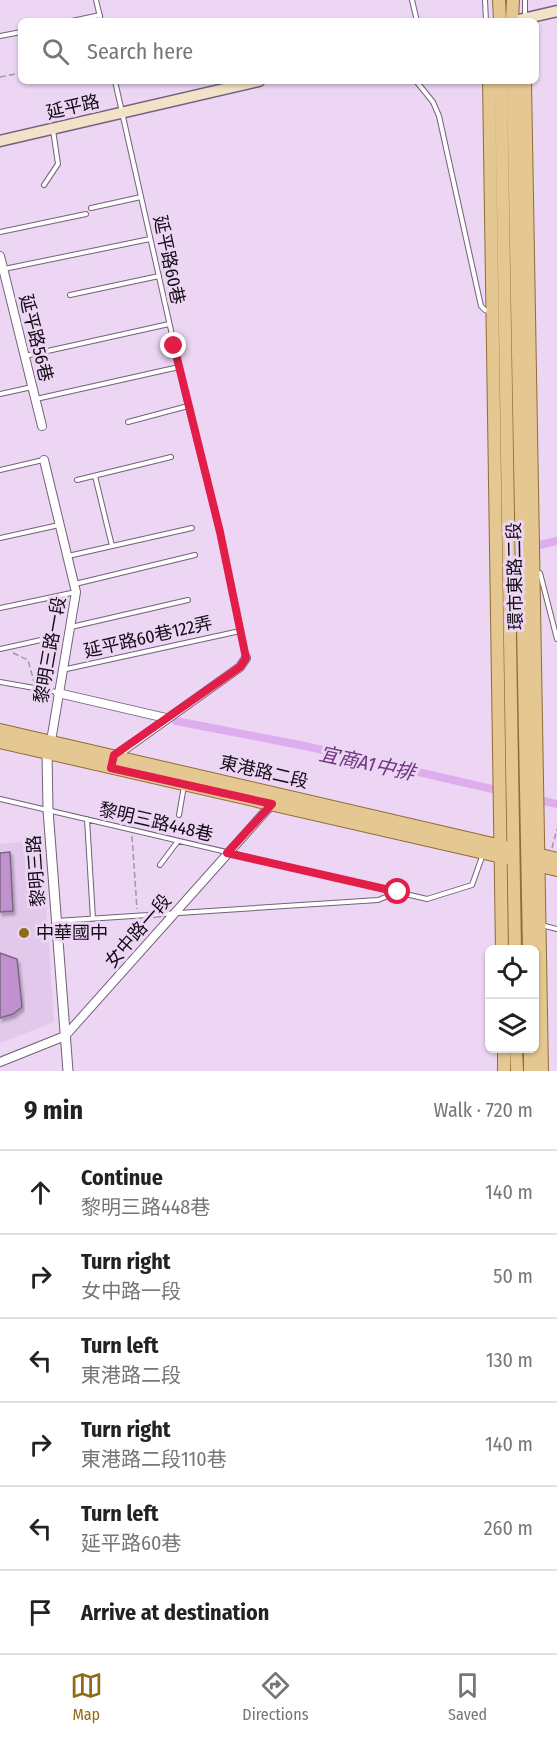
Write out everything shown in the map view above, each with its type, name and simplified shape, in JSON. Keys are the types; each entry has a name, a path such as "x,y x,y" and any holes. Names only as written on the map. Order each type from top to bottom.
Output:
{"main road":[{"path":"517,0 519,18"},
{"path":"499,1 500,18"},
{"path":"527,18 557,11"},
{"name":"延平路","path":"0,141 246,84"},
{"name":"環市東路二段","path":"489,84 498,312 502,572 500,851 502,945"},
{"name":"環市東路二段","path":"498,312 501,84"},
{"name":"環市東路二段","path":"513,84 523,310 530,857 515,925 515,945"},
{"name":"環市東路二段","path":"523,310 525,84"},
{"path":"502,572 528,572"},
{"name":"環市東路二段","path":"502,572 530,857 542,1071"},
{"name":"東港路二段","path":"0,730 49,747"},
{"name":"東港路二段","path":"0,742 49,747 282,795 530,857 557,870"},
{"name":"東港路二段","path":"113,761 184,784 483,853 500,851"},
{"name":"環市東路二段","path":"530,945 534,925"},
{"path":"504,1053 504,1071"},
{"path":"516,1053 517,1071"},
{"path":"530,1053 530,1071"}],"street":[{"name":"延平路56巷","path":"0,256 3,282 25,356 42,426"},
{"name":"黎明三路一段","path":"44,460 75,588 49,747"},
{"path":"113,761 166,718 240,667 246,658"},
{"path":"58,693 166,718"},
{"name":"黎明三路","path":"49,747 48,810 68,1071"},
{"name":"女中路一段","path":"0,1062 65,1036 227,853 282,795"}],"lane":[{"path":"96,0 100,18"},
{"path":"412,0 416,18"},
{"path":"486,0 486,18"},
{"path":"86,18 100,15"},
{"path":"0,36 18,33"},
{"name":"延平路60巷","path":"116,84 188,406 220,532 246,658"},
{"path":"418,84 439,116 481,306 485,310 498,312 523,310"},
{"path":"44,185 58,164 52,129"},
{"path":"91,208 141,197"},
{"path":"0,232 86,214"},
{"path":"3,269 150,239"},
{"path":"70,295 159,276"},
{"path":"25,356 169,324"},
{"path":"35,399 179,367"},
{"path":"0,394 32,387"},
{"path":"128,422 188,406"},
{"path":"77,480 171,457"},
{"path":"0,470 44,460"},
{"path":"95,476 112,546"},
{"path":"0,538 59,525"},
{"path":"67,556 192,528"},
{"path":"0,608 195,555"},
{"path":"528,572 540,573 557,639"},
{"path":"70,627 188,600"},
{"name":"延平路60巷122弄","path":"62,670 240,631"},
{"path":"2,649 41,640"},
{"path":"0,682 58,693"},
{"path":"179,815 184,784"},
{"name":"黎明三路448巷","path":"0,799 427,898 471,885 483,853"},
{"path":"87,819 93,919"},
{"path":"160,865 178,841"},
{"path":"56,921 378,900 398,892"},
{"path":"502,925 534,925 557,929"}],"path":[{"path":"0,77 18,74"},
{"path":"2,649 28,660 36,689"},
{"path":"132,829 137,916"},
{"path":"530,857 557,829"}],"shaded area":[{"name":"中華國中","path":"42,840 54,1022 0,1043 0,844"}],"building":[{"path":"10,852 13,911 0,912 0,853"},
{"path":"0,953 17,959 22,1007 13,1014 0,1018"}],"waterway":[{"path":"540,545 557,541"},
{"name":"宜商A1中排","path":"176,721 305,746 557,804"}],"place":[{"name":"中華國中","path":"24,933"}],"route":[{"path":"174,346 220,532 246,658 240,667 114,755 111,768 272,804 227,853 398,892"}]}
